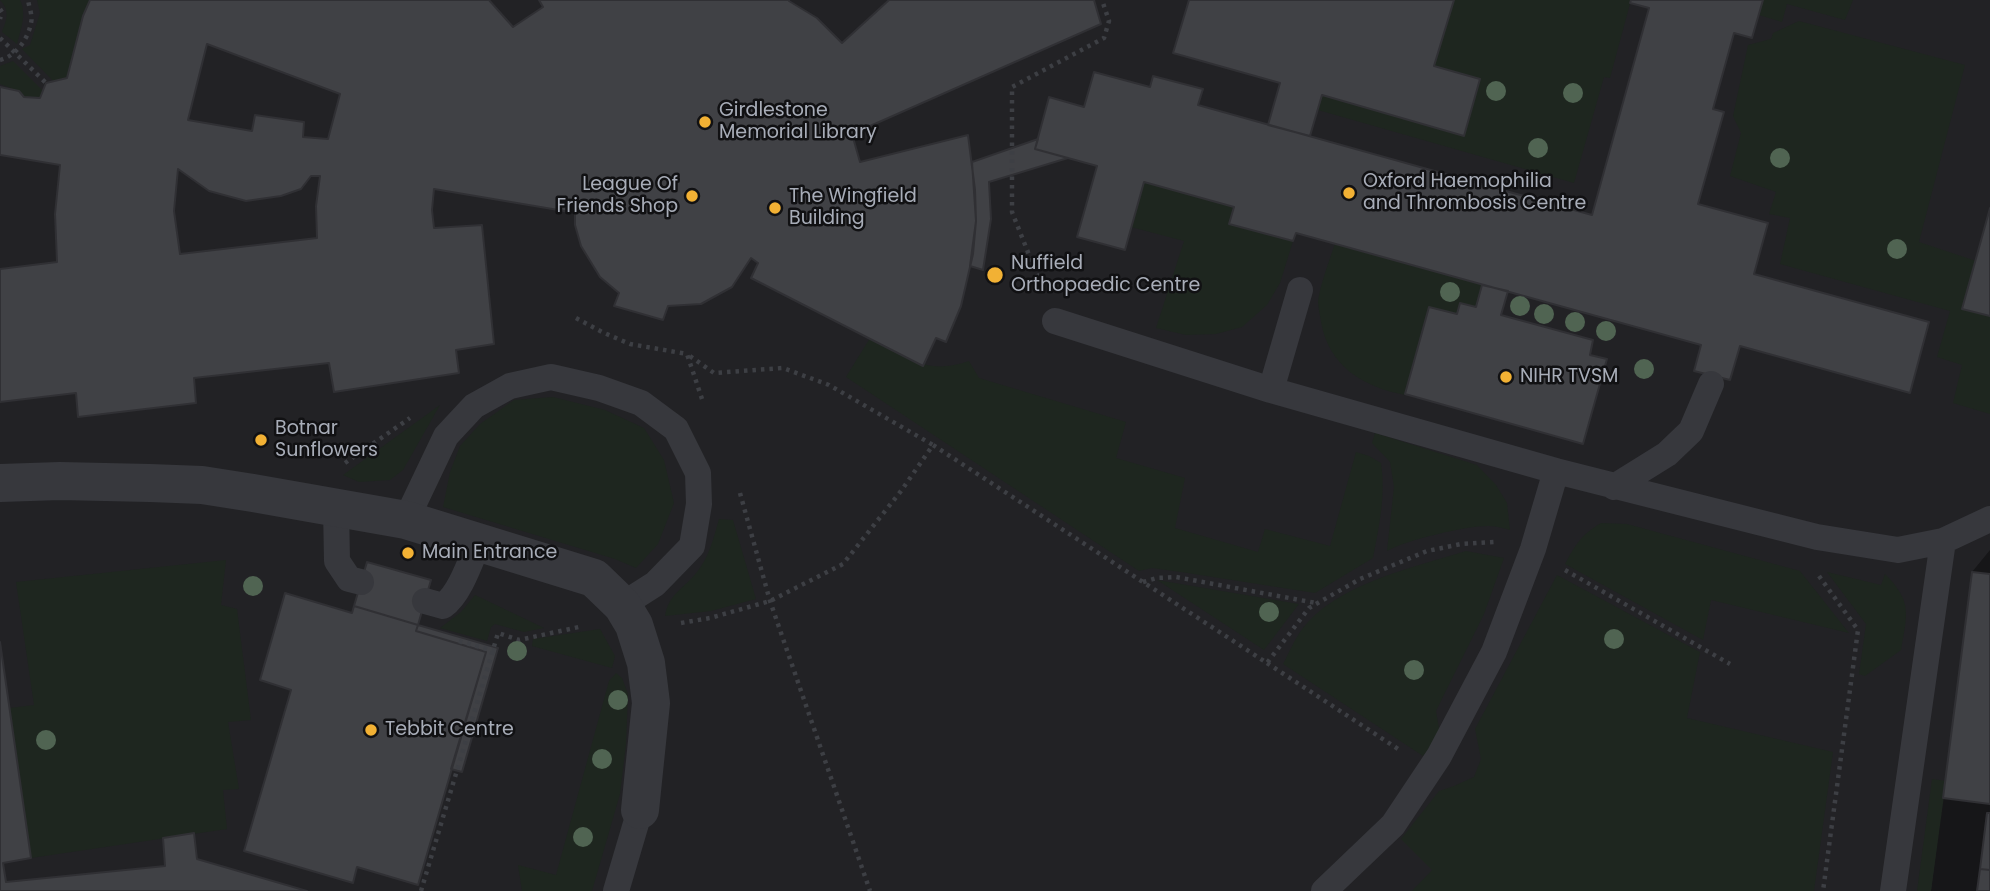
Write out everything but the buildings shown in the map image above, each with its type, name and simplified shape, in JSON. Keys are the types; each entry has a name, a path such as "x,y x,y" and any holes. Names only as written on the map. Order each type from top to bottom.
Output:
{"street":[{"path":"0,483 60,481 202,485 407,520 594,578 622,605 634,625 646,663 650,703 640,810"}],"lane":[{"path":"1271,390 1300,290"},
{"path":"1055,321 1271,390 1556,471 1817,537 1898,550 1943,541 1990,519"},
{"path":"407,520 446,436 474,406 510,386 551,377 599,388 641,403 676,429 698,473 698,504 692,546 655,584 622,605"},
{"path":"1614,487 1667,454 1691,430 1711,383"},
{"path":"1324,891 1394,825 1439,756 1493,652 1533,549 1556,471"},
{"path":"336,507 337,561 349,579 361,582"},
{"path":"425,601 443,606 449,602 479,541"},
{"path":"1893,891 1943,541"},
{"path":"616,891 640,810"}],"path":[{"path":"0,61 9,58 24,43 32,20 28,0"},
{"path":"1055,321 1013,212 1012,87 1104,38 1109,22 1102,0"},
{"path":"0,9 0,19"},
{"path":"0,38 46,83"},
{"path":"576,318 630,344 687,354 714,373 783,368 829,386 933,445 1399,750"},
{"path":"687,354 704,404"},
{"path":"340,466 418,412"},
{"path":"675,624 710,618 770,601 844,564 933,445"},
{"path":"739,489 770,601 870,891"},
{"path":"1267,663 1309,608 1360,579 1427,551 1461,544 1498,542 1533,549 1556,565 1730,664"},
{"path":"1818,575 1858,630 1823,891"},
{"path":"1143,582 1176,577 1317,603"},
{"path":"421,891 498,634 519,640 584,626"}],"shaded area":[{"name":"Nuffield Orthopaedic Centre","path":"0,0 1990,0 1990,550 1972,572 1931,891 0,891"},
{"path":"0,0 20,0 23,16 17,44 2,32 7,15"},
{"path":"37,0 90,0 83,16 67,78 54,82 22,49 30,45 40,13"},
{"path":"1454,0 1631,0 1610,78 1604,77 1574,183 1318,110 1322,95 1463,136 1480,79 1434,66"},
{"path":"1763,0 1853,0 1845,20 1787,4 1782,22 1759,15"},
{"path":"1799,21 1965,65 1919,242 1976,261 1963,309 1990,316 1990,414 1953,403 1962,365 1937,357 1950,311 1780,264 1790,218 1769,214 1776,192 1730,176 1741,133 1733,116 1748,45 1771,39 1773,33"},
{"path":"13,61 43,91 40,98 24,97 19,91 0,84 0,66"},
{"path":"1144,182 1234,207 1230,224 1293,241 1280,283 1267,305 1242,327 1216,334 1186,335 1156,328 1184,241 1131,227"},
{"path":"1335,243 1482,285 1476,307 1460,303 1457,314 1429,307 1405,395 1376,387 1351,372 1340,363 1325,338 1318,301"},
{"path":"870,338 906,358 929,365 954,365 969,361 979,378 1126,422 1116,458 1185,478 1175,528 1258,552 1265,529 1330,546 1356,452 1369,456 1381,463 1383,487 1373,558 1315,593 1152,568 1139,571 846,377"},
{"path":"553,397 605,410 644,428 664,460 674,503 658,544 636,568 615,559 443,507 450,472 460,446 480,424 514,400"},
{"path":"440,405 403,470 390,480 359,482 343,475"},
{"path":"1375,433 1477,465 1496,485 1507,503 1510,530 1491,526 1466,528 1422,538 1387,551 1394,487 1390,462 1372,443"},
{"path":"719,519 733,520 756,599 711,611 665,616 673,596 692,578 705,560"},
{"path":"1601,523 1627,524 1800,571 1849,633 1711,600 1703,640 1565,564 1580,540"},
{"path":"1466,551 1504,558 1484,614 1436,711 1440,734 1423,756 1283,664 1304,626 1341,596 1382,577"},
{"path":"226,560 221,605 237,609 251,720 228,722 239,789 223,790 227,829 31,858 10,708 34,705 16,582"},
{"path":"1827,572 1881,585 1885,574 1904,601 1906,618 1901,650 1865,676 1859,674 1866,624"},
{"path":"1557,575 1700,652 1687,718 1833,752 1814,891 1412,891 1432,870 1401,839 1439,791 1474,777 1481,759 1475,729"},
{"path":"1157,580 1299,604 1264,650"},
{"path":"475,595 544,628 524,632 495,624 491,627 487,641 440,628 461,612"},
{"path":"600,629 615,656 612,668 532,646 533,639"},
{"path":"616,673 622,678 628,694 626,744 620,794 592,891 522,891 518,865 556,875 609,681"},
{"path":"1932,779 1946,781 1931,891 1917,891"}],"place":[{"name":"Girdlestone Memorial Library","path":"705,122"},
{"name":"Oxford Haemophilia and Thrombosis Centre","path":"1349,193"},
{"name":"League Of Friends Shop","path":"692,196"},
{"name":"The Wingfield Building","path":"775,208"},
{"name":"Nuffield Orthopaedic Centre","path":"995,275"},
{"name":"NIHR TVSM","path":"1506,377"},
{"name":"Botnar Sunflowers","path":"261,440"},
{"name":"Main Entrance","path":"408,553"},
{"name":"Tebbit Centre","path":"371,730"}]}
